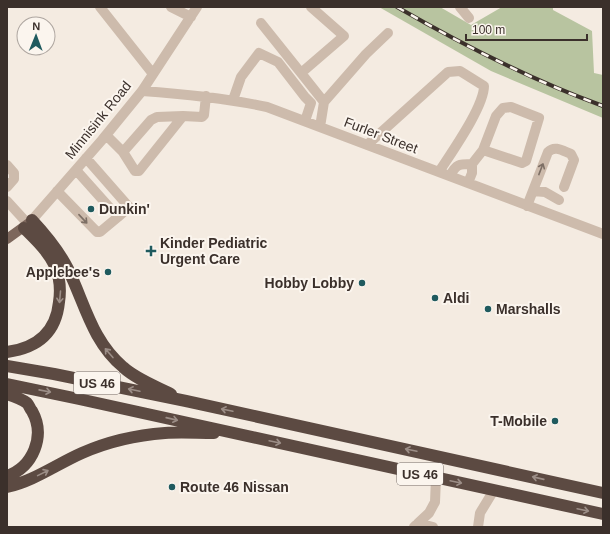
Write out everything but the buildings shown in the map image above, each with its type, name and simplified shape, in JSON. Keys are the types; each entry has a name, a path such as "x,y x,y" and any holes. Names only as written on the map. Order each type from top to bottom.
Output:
{"highway":[{"path":"7,352 31,346 43,338 50,331 59,308 60,282 54,264 40,245 28,224"},
{"path":"28,224 48,238 62,259 96,335 105,349 123,368 186,401"},
{"name":"US 46","path":"7,366 186,401 603,493"},
{"name":"US 46","path":"7,384 64,395 603,514"},
{"path":"7,394 27,403 34,415 37,428 37,442 34,454 20,469 7,476"},
{"path":"7,492 82,453 111,443 164,433 237,434"},
{"path":"7,486 21,484"}],"main road":[{"name":"Minnisink Road","path":"7,239 28,224"}],"street":[{"path":"100,7 153,74"},
{"path":"171,7 191,17"},
{"name":"Minnisink Road","path":"28,224 106,135 142,91 197,7"},
{"path":"300,73 344,36 311,7"},
{"path":"460,7 469,18"},
{"path":"261,23 324,102"},
{"path":"320,127 324,102 366,54 388,34"},
{"path":"233,100 242,77 259,53 278,62 312,103 305,122"},
{"path":"367,145 448,72 460,71 484,86 484,92 475,114 439,172"},
{"name":"Furler Street","path":"142,91 206,96 233,100 267,108 603,234"},
{"path":"123,152 151,120 157,117 202,117 204,115 206,96"},
{"path":"468,183 472,173 472,164 483,150 496,116 503,108 511,107 539,118 524,162 522,163 483,150"},
{"path":"106,135 123,152 135,171 139,171 183,116"},
{"path":"527,206 548,152 555,148 571,154 574,160 553,215"},
{"path":"57,191 97,232 100,232 130,207 86,158"},
{"path":"450,176 454,168 462,164 472,164"},
{"path":"7,165 14,173 14,179 7,187"},
{"path":"76,170 118,217"},
{"path":"533,191 562,193"},
{"path":"7,202 28,224"},
{"path":"416,525 429,513 435,502 436,478"},
{"path":"478,527 480,513 494,490"},
{"path":"416,525 433,527"}],"green space":[{"path":"379,7 440,7 471,25 502,7 553,7 553,10 592,31 594,73 603,75 603,118 491,71"}],"railway":[{"path":"397,7 498,61 550,85 603,106"}],"place":[{"name":"Dunkin'","path":"91,209"},
{"name":"Kinder Pediatric Urgent Care","path":"151,251"},
{"name":"Applebee's","path":"108,272"},
{"name":"Hobby Lobby","path":"362,283"},
{"name":"Aldi","path":"435,298"},
{"name":"Marshalls","path":"488,309"},
{"name":"T-Mobile","path":"555,421"},
{"name":"Route 46 Nissan","path":"172,487"}]}
